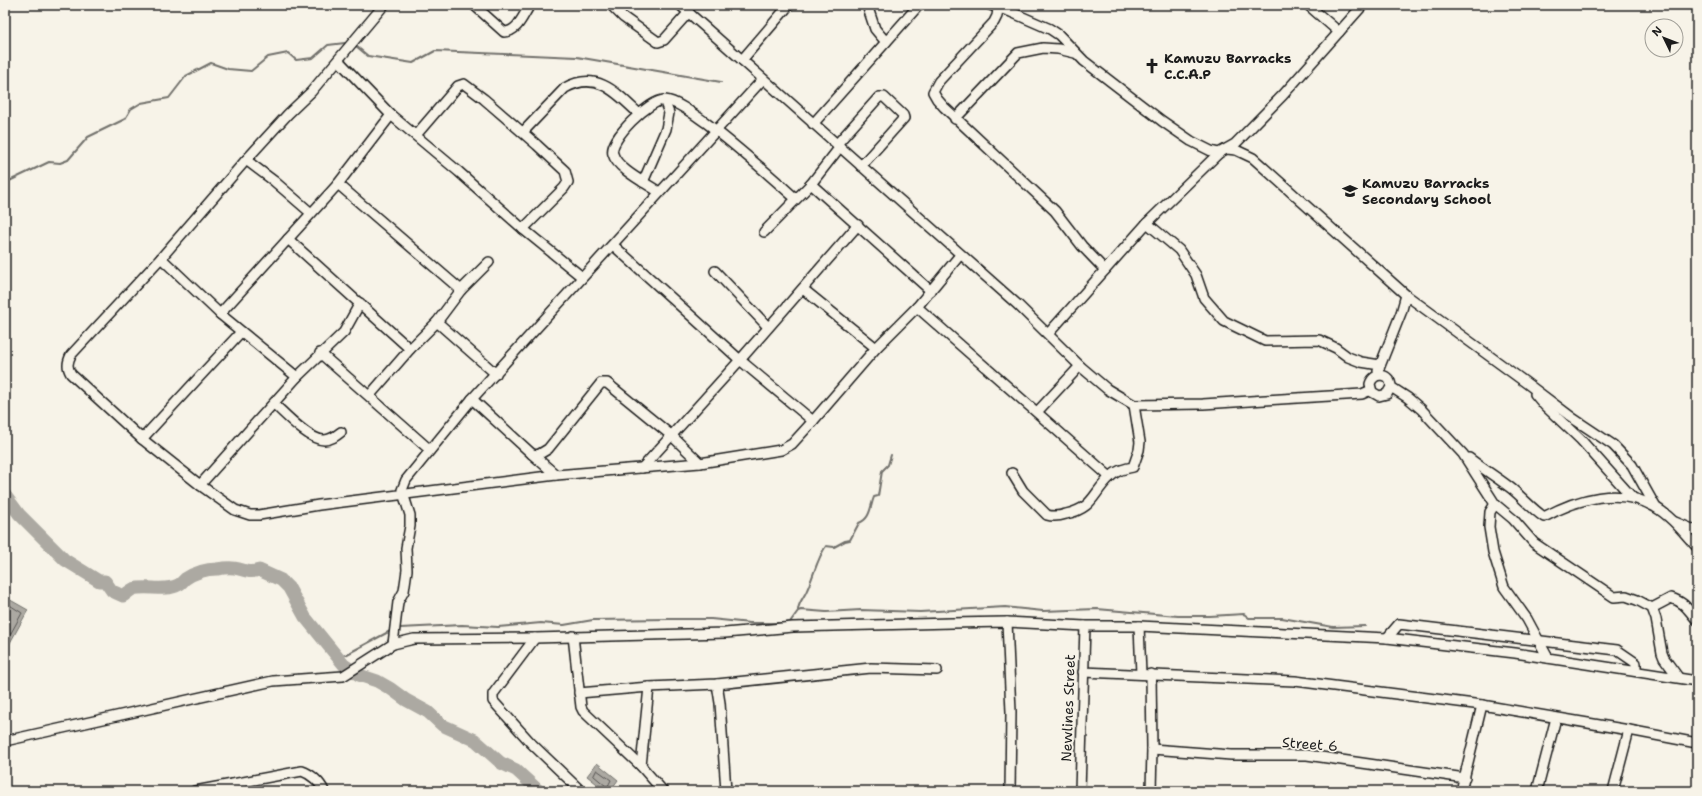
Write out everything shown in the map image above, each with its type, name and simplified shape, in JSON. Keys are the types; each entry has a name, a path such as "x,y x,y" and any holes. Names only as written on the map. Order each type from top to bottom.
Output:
{"street":[{"path":"384,5 311,92 288,114 246,160 161,258 71,355 68,362 68,369 71,374 142,439 200,485 235,510 250,515 259,515 319,505 404,496 556,475 700,463 781,450 792,444 876,348 917,307 960,255"},
{"path":"474,5 504,32 509,32 514,29 530,5"},
{"path":"611,5 623,17 658,42 664,40 688,12"},
{"path":"680,5 1048,334 1080,366 1107,389 1134,405 1267,400 1362,394 1371,390"},
{"path":"742,60 789,5"},
{"path":"867,5 875,29 886,42"},
{"path":"813,124 918,5"},
{"path":"1308,5 1339,32"},
{"path":"1048,334 1147,223 1223,151 1235,144 1283,95 1363,5"},
{"path":"994,7 1011,12 1050,29 1059,35 1084,61 1177,131 1203,147 1223,151 1236,150 1253,158 1406,295 1526,382 1574,419 1613,445 1632,465 1655,506 1697,547"},
{"path":"994,7 998,16 939,81 934,88 936,99 955,119 1055,211 1082,246 1106,270"},
{"path":"955,119 1018,53 1043,48 1058,49 1075,53"},
{"path":"339,60 391,116 416,135 523,229 582,277"},
{"path":"393,644 398,602 404,590 407,570 406,548 410,526 410,515 402,490 404,485 430,450 472,399 762,79"},
{"path":"523,132 565,88 584,82 597,83 610,87 639,114"},
{"path":"416,135 458,86 464,84 523,132 564,171 568,182 564,188 523,229"},
{"path":"764,232 795,198 811,184 838,146 879,97 884,97 904,118 861,166"},
{"path":"643,182 666,129 669,113 664,100"},
{"path":"659,192 628,172 618,162 612,153 613,146 639,114 652,104 664,100 680,106 716,131 746,154 795,198"},
{"path":"220,314 338,184 391,116"},
{"path":"246,160 274,181 311,213"},
{"path":"338,184 461,290"},
{"path":"811,184 931,290"},
{"path":"1147,223 1179,250 1196,275 1204,298 1217,315 1224,321 1265,342 1308,339 1319,340 1336,348 1348,357 1361,362 1380,365"},
{"path":"642,468 740,360 858,225"},
{"path":"288,239 410,349"},
{"path":"613,245 740,360 813,421"},
{"path":"161,258 220,314 297,377"},
{"path":"370,395 410,349 437,322 461,290 489,262"},
{"path":"715,271 768,328"},
{"path":"803,289 876,348"},
{"path":"1391,387 1387,394 1382,396 1374,394 1371,390 1371,382 1376,376 1401,313 1406,295"},
{"path":"200,485 297,377 320,353 344,332 360,303"},
{"path":"917,307 996,378 1037,412 1048,424 1110,477"},
{"path":"437,322 496,374"},
{"path":"142,439 241,332"},
{"path":"320,353 370,395 430,450"},
{"path":"1037,412 1080,366"},
{"path":"1376,376 1382,375 1387,377 1391,387 1421,409 1463,454 1495,504 1513,519 1534,543 1614,597 1626,596 1652,608 1656,619 1662,653 1678,677"},
{"path":"532,454 538,455 548,449 600,383 604,382 672,436 700,463"},
{"path":"1526,382 1545,406 1581,440 1632,497"},
{"path":"472,399 556,475"},
{"path":"274,404 314,438 325,440 332,439 341,432"},
{"path":"1012,473 1023,491 1047,515 1052,516 1082,510 1091,502 1110,477 1120,469 1133,467 1140,442 1134,405"},
{"path":"1463,454 1510,487 1544,517 1578,502 1594,497 1632,497 1655,506"},
{"path":"1495,504 1490,512 1489,527 1493,552 1504,587 1527,619 1548,658"},
{"path":"1672,521 1697,531"},
{"path":"1652,608 1671,598 1687,606 1697,620"},
{"path":"5,742 274,681 343,676 393,644 414,639 535,638 725,633 793,627 1007,622 1085,626 1139,626 1387,638 1548,658 1697,681"},
{"path":"1007,622 1011,712 1010,791"},
{"path":"1387,638 1399,624 1617,650 1636,663 1636,671"},
{"name":"Newlines Street","path":"1080,791 1085,626"},
{"path":"1139,626 1146,674 1152,749 1150,791"},
{"path":"572,636 581,707 583,711 641,766 664,791"},
{"path":"535,638 493,694 493,700 531,743 581,791"},
{"path":"579,693 649,687 717,684 871,668 937,670"},
{"path":"1083,672 1295,681 1482,705 1697,743"},
{"path":"717,684 720,703 726,791"},
{"path":"641,766 649,687"},
{"path":"1461,791 1482,705"},
{"path":"1537,791 1556,718"},
{"path":"1613,791 1629,730"},
{"name":"Street 6","path":"1152,749 1231,755 1307,756 1465,778"},
{"path":"195,791 302,771 306,772 315,779 324,791"}],"water":[{"path":"5,597 28,610 5,652"},
{"path":"597,763 618,780 610,791 606,791 587,776"}],"waterway":[{"path":"5,183 49,162 60,163 68,160 88,137 125,119 131,109 141,103 169,98 186,76 211,63 228,69 251,71 268,57 288,53 296,60 313,58 328,45 345,43"},
{"path":"356,46 368,56 413,63 435,51 577,57 721,82"},
{"path":"798,610 799,604 806,593 820,556 826,546 834,547 850,540 859,523 863,521 870,512 874,497 878,496 882,471 888,465 891,455"},
{"path":"5,495 19,514 65,560 99,581 105,581 112,591 123,596 133,589 138,588 173,587 180,584 192,575 213,569 234,568 251,572 259,570 281,580 289,588 305,617 344,665 359,675 377,681 391,689 406,700 428,712 442,725 475,740 501,763 516,770 539,791"},
{"path":"400,628 462,625 498,627 541,623 564,625 593,620 669,619 711,619 750,623 786,623 790,622 798,611 801,610 826,612 861,610 920,612 1005,607 1043,611 1097,609 1178,616 1244,614 1249,618 1282,618 1333,627 1365,626"},
{"path":"338,659 392,630"}],"place":[{"name":"Kamuzu Barracks C.C.A.P","path":"1152,66"},
{"name":"Kamuzu Barracks Secondary School","path":"1350,191"}]}
